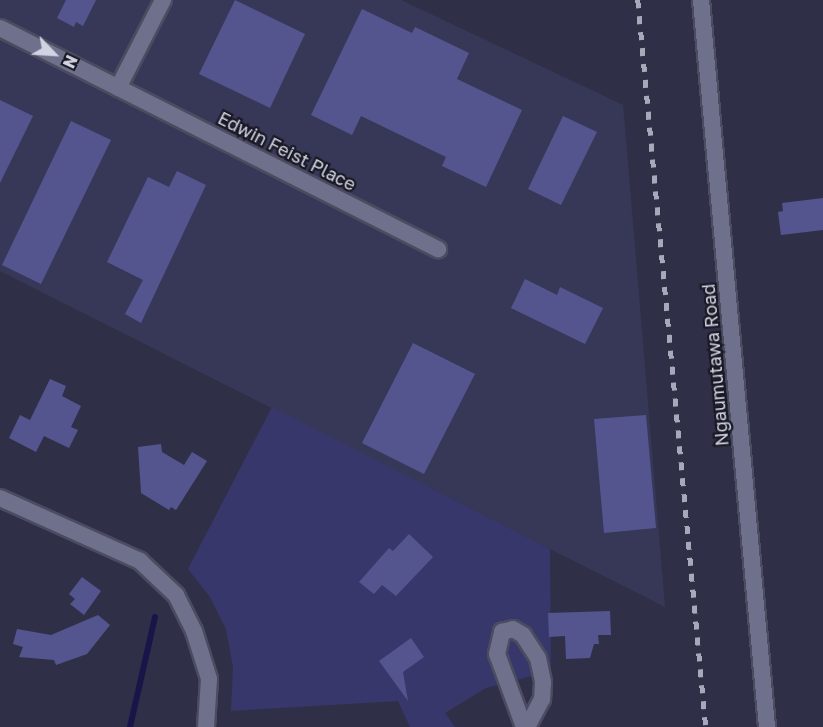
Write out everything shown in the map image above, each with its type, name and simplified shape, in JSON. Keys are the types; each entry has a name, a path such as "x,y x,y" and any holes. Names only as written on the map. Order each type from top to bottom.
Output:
{"street":[{"path":"118,88 163,0"},
{"name":"Ngaumutawa Road","path":"701,0 767,727"},
{"name":"Edwin Feist Place","path":"0,28 438,249"},
{"path":"0,498 140,561 176,594 194,631 210,679 206,727"},
{"path":"513,629 532,647 543,682 542,699 526,727 497,654 502,632 513,629"}],"shaded area":[{"path":"0,0 401,0 623,105 665,607 0,271"},
{"path":"272,407 550,549 551,671 486,688 445,713 455,727 410,727 398,701 231,711 233,667 226,629 210,597 188,569"}],"building":[{"path":"66,0 96,0 83,26 76,22 74,27 57,18"},
{"path":"235,0 305,34 270,108 199,74"},
{"path":"362,9 412,33 415,27 469,53 457,79 522,110 486,187 442,166 446,157 361,116 352,135 311,115"},
{"path":"0,100 33,116 0,183"},
{"path":"563,116 597,132 561,205 528,189"},
{"path":"71,121 111,140 41,284 2,265"},
{"path":"177,171 206,185 141,323 125,314 143,280 107,262 148,177 169,187"},
{"path":"823,198 823,230 781,235 778,212 783,211 782,203"},
{"path":"525,279 557,295 560,287 603,308 585,344 511,308"},
{"path":"413,343 475,374 424,474 362,443"},
{"path":"50,379 66,386 62,396 81,406 71,427 78,430 69,448 44,436 36,452 9,438 20,415 30,420"},
{"path":"646,415 656,528 604,533 594,419"},
{"path":"161,444 162,452 184,465 192,452 207,461 176,510 171,507 169,510 141,493 138,447"},
{"path":"409,534 433,557 396,596 382,585 374,594 359,582 389,548 393,551"},
{"path":"82,577 101,591 84,615 70,604 75,599 69,594"},
{"path":"610,611 611,635 598,635 599,644 594,644 590,658 566,659 565,636 549,637 548,613"},
{"path":"98,615 110,625 87,654 56,665 54,660 19,657 23,647 13,644 17,629 51,635"},
{"path":"411,638 424,657 403,672 408,701 379,661"}],"waterway":[{"path":"130,727 155,617"}],"railway":[{"path":"638,0 706,727"}]}
